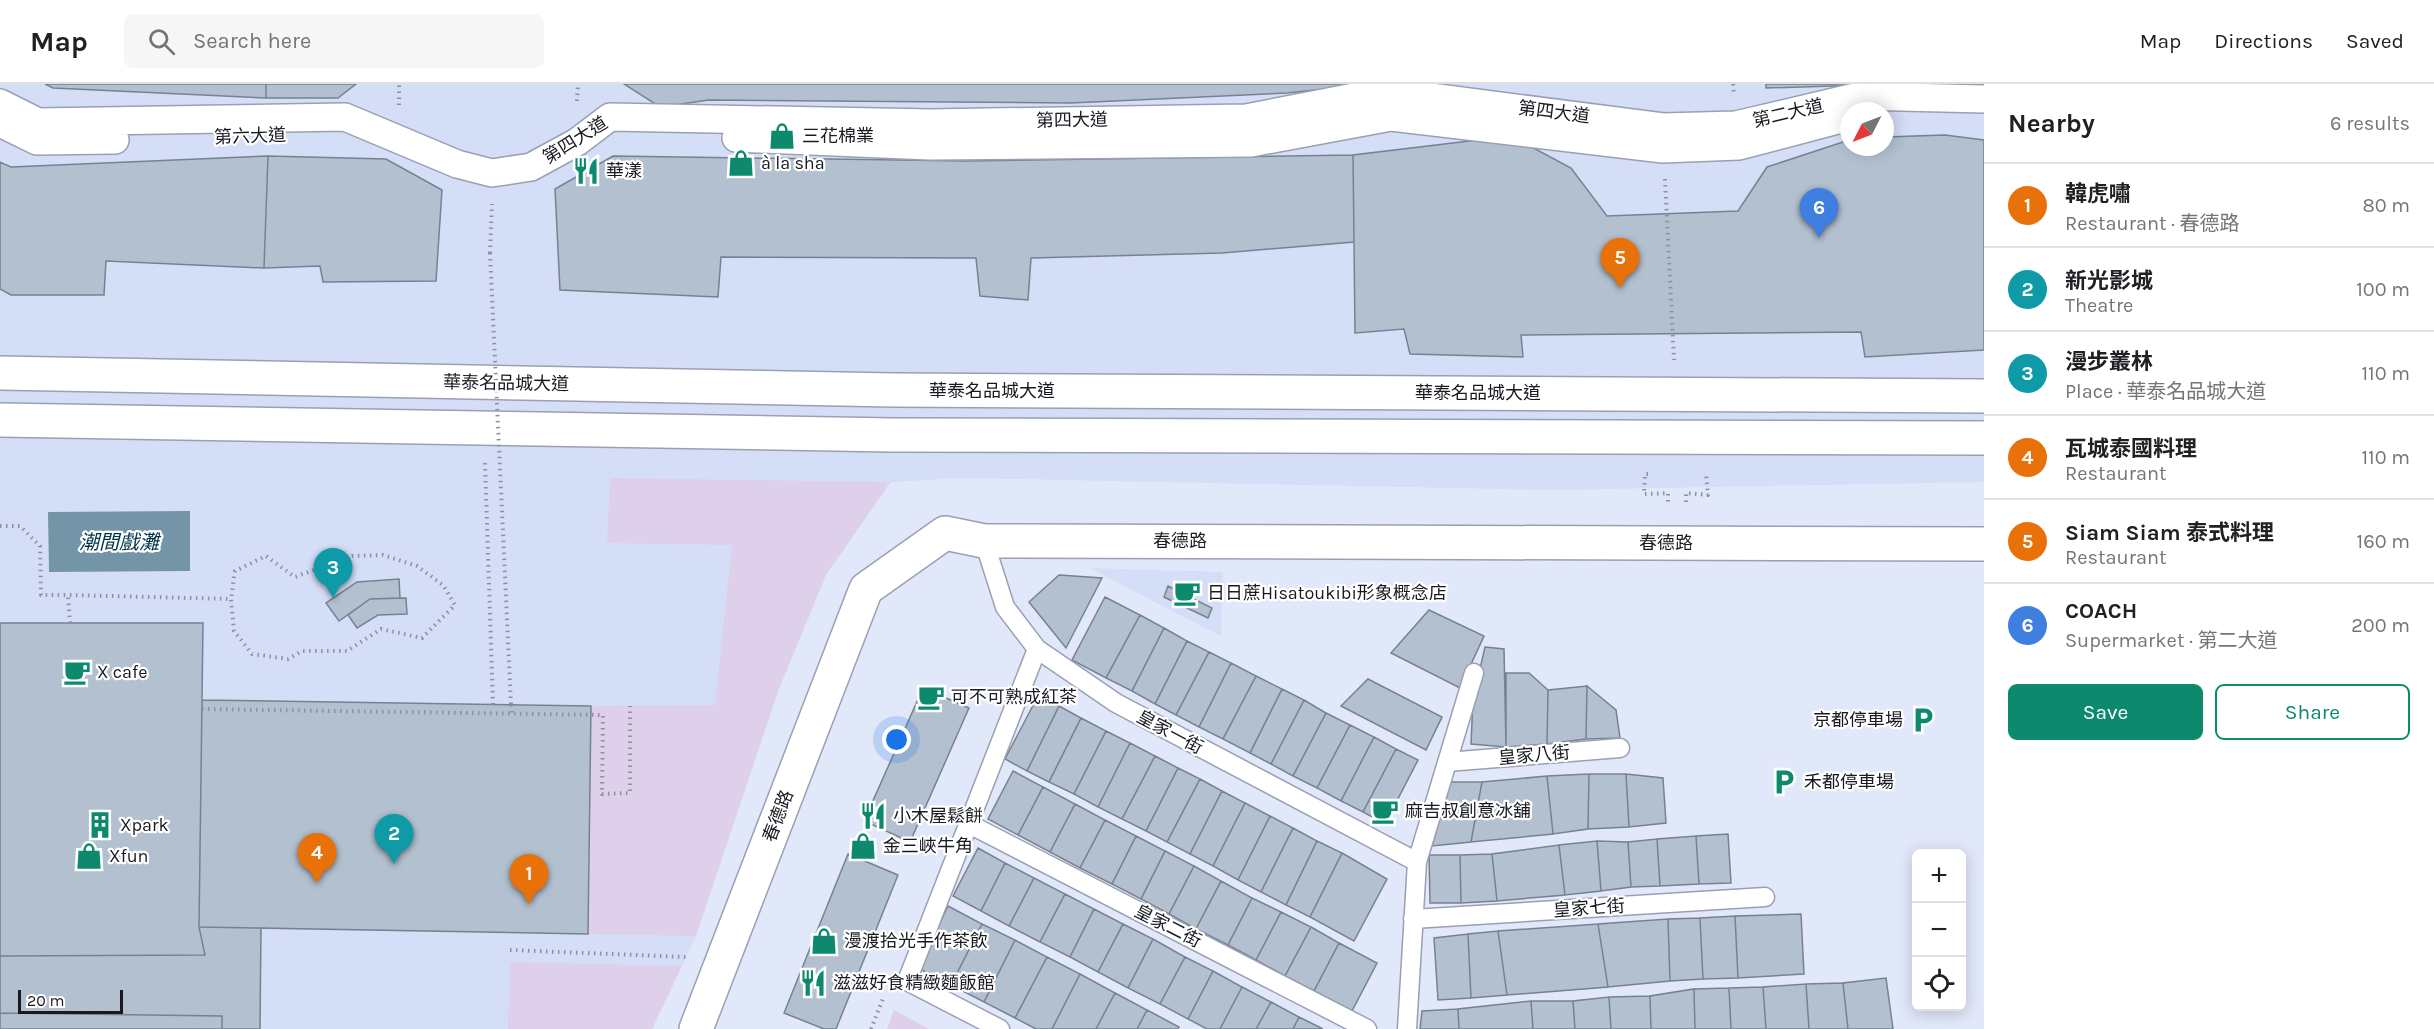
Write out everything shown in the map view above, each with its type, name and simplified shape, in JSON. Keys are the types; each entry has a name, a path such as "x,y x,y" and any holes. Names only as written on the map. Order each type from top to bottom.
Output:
{"street":[{"name":"第二大道","path":"1663,138 1859,96 1984,99"},
{"name":"第六大道","path":"0,103 38,122 345,117 492,180"},
{"path":"1894,113 1984,118"},
{"name":"第四大道","path":"492,180 534,182 582,160 613,134 930,146 1251,143 1391,117 1663,138"},
{"name":"第二大道","path":"1663,138 1738,146 1840,119"},
{"name":"第六大道","path":"0,124 37,141 258,137 345,131 454,177 492,180"},
{"name":"華泰名品城大道","path":"0,373 906,390 1984,396"},
{"path":"0,420 893,435 1984,438"},
{"name":"春德路","path":"696,1029 866,589 945,533 984,541 1984,544"}],"lane":[{"name":"皇家一街","path":"984,541 1005,607 1037,649 1116,703 1417,862"},
{"path":"1000,1029 907,981 1037,649"},
{"path":"1407,1029 1417,862 1474,673"},
{"name":"皇家八街","path":"1447,762 1620,748"},
{"name":"皇家二街","path":"969,824 1367,1029"},
{"name":"皇家七街","path":"1413,920 1765,897"}],"path":[{"path":"1663,138 1674,365"},
{"path":"492,180 490,253 512,714"},
{"path":"485,462 493,705"},
{"path":"1657,474 1645,474 1644,494 1668,493 1668,502"},
{"path":"1686,502 1686,494 1708,495 1708,474 1696,474"},
{"path":"0,526 20,526 40,546 42,595 231,598"},
{"path":"383,555 417,566 443,585 455,605 422,638 381,629 347,651 303,651 288,659 252,654 234,632 231,598 235,571 266,556 295,577 352,556 383,555"},
{"path":"68,595 70,623"},
{"path":"202,709 603,715 602,794 630,793 630,706"},
{"path":"510,950 689,957"}],"shaded area":[{"path":"0,84 1984,84 1984,482 1555,490 961,478 891,482 826,575 778,691 696,936 652,1029 0,1029"},
{"path":"610,478 890,482 826,575 778,691 696,936 588,934 591,706 715,705 732,545 607,543"},
{"path":"1090,568 1223,572 1221,636 1145,597"},
{"path":"510,962 682,966 652,1029 508,1029"},
{"path":"894,1010 929,1029 887,1029"}],"water":[{"name":"潮間戲灘","path":"190,511 190,571 49,572 48,512"}],"building":[{"path":"45,84 266,84 266,98 53,88"},
{"path":"266,84 356,84 338,98 266,98"},
{"path":"624,84 1373,84 1287,93 1071,103 709,100 660,107"},
{"path":"1766,84 1895,84 1766,88"},
{"path":"1945,135 1984,140 1984,350 1865,357 1861,332 1521,335 1523,357 1410,354 1404,329 1355,333 1353,155 1511,136 1571,168 1607,216 1738,211 1767,167 1840,143 1840,156 1894,156 1894,137"},
{"path":"1353,155 1354,242 1222,253 1031,258 1028,300 980,296 976,258 721,257 718,297 560,290 555,189 613,156 966,161"},
{"path":"268,156 386,159 442,190 436,281 323,282 320,266 264,268"},
{"path":"268,156 264,268 106,261 104,295 11,295 0,289 0,162 11,167"},
{"path":"1059,575 1102,578 1066,648 1029,602"},
{"path":"399,579 400,598 370,599 339,621 326,603 357,582"},
{"path":"1168,586 1212,608 1208,618 1164,597"},
{"path":"1105,597 1140,615 1106,678 1072,660"},
{"path":"406,598 407,614 378,615 357,628 348,615 370,599"},
{"path":"1429,610 1484,636 1460,688 1391,653"},
{"path":"1140,615 1164,628 1132,691 1106,678"},
{"name":"Xpark","path":"0,623 203,623 199,927 205,955 0,956"},
{"path":"0,623 203,623 202,700 591,706 588,934 261,928 260,1029 0,1029"},
{"path":"1164,628 1187,641 1155,704 1132,691"},
{"path":"1187,641 1209,652 1176,715 1155,704"},
{"path":"1485,647 1504,649 1506,747 1471,744 1473,699"},
{"path":"1209,652 1231,663 1199,727 1176,715"},
{"path":"1231,663 1256,676 1223,739 1199,727"},
{"path":"1506,673 1529,673 1548,690 1547,744 1506,747"},
{"path":"1256,676 1282,689 1250,753 1223,739"},
{"path":"1368,679 1442,717 1426,750 1341,706"},
{"path":"1587,686 1616,710 1620,738 1586,739"},
{"path":"1587,686 1586,739 1547,744 1548,690"},
{"path":"923,688 969,708 910,842 864,821"},
{"path":"1282,689 1304,700 1271,764 1250,753"},
{"path":"1038,696 1059,706 1027,771 1005,759"},
{"path":"202,700 591,706 588,934 199,927"},
{"path":"1304,700 1326,713 1293,776 1271,764"},
{"path":"1059,706 1081,718 1049,782 1027,771"},
{"path":"1326,713 1350,725 1317,788 1293,776"},
{"path":"1081,718 1106,731 1074,794 1049,782"},
{"path":"1350,725 1374,737 1341,801 1317,788"},
{"path":"1106,731 1130,743 1098,807 1074,794"},
{"path":"1374,737 1396,749 1363,812 1341,801"},
{"path":"1130,743 1155,756 1122,819 1098,807"},
{"path":"1396,749 1418,760 1385,824 1363,812"},
{"path":"1155,756 1178,768 1146,831 1122,819"},
{"path":"1178,768 1200,779 1167,842 1146,831"},
{"path":"1013,771 1043,787 1018,835 988,819"},
{"path":"1589,774 1588,829 1553,834 1547,776"},
{"path":"1589,774 1626,774 1629,827 1588,829"},
{"path":"1626,774 1663,778 1666,823 1629,827"},
{"path":"1547,776 1553,834 1471,842 1482,782"},
{"path":"1200,779 1222,791 1190,854 1167,842"},
{"path":"1450,782 1482,782 1471,842 1432,846"},
{"path":"1043,787 1075,804 1050,852 1018,835"},
{"path":"1222,791 1245,803 1213,866 1190,854"},
{"path":"1245,803 1270,816 1238,880 1213,866"},
{"path":"1075,804 1105,820 1080,868 1050,852"},
{"path":"1270,816 1293,828 1261,892 1238,880"},
{"path":"1105,820 1136,836 1112,884 1080,868"},
{"path":"1293,828 1317,841 1286,905 1261,892"},
{"path":"1728,834 1731,883 1699,884 1696,836"},
{"path":"1136,836 1165,851 1141,899 1112,884"},
{"path":"1696,836 1699,884 1660,886 1657,839"},
{"path":"1657,839 1660,886 1631,887 1628,842"},
{"path":"1317,841 1342,853 1310,917 1286,905"},
{"path":"1597,841 1601,891 1565,895 1559,845"},
{"path":"1597,841 1628,842 1631,887 1601,891"},
{"path":"1559,845 1565,895 1497,901 1492,854"},
{"path":"978,848 1005,863 981,911 953,896"},
{"path":"1165,851 1194,866 1169,914 1141,899"},
{"path":"1342,853 1387,879 1354,941 1310,917"},
{"path":"848,854 898,875 836,1029 824,1029 784,1013"},
{"path":"1492,854 1497,901 1461,903 1460,855"},
{"path":"1429,855 1460,855 1461,903 1430,903"},
{"path":"1005,863 1034,878 1009,926 981,911"},
{"path":"1194,866 1221,881 1196,929 1169,914"},
{"path":"1034,878 1065,894 1040,942 1009,926"},
{"path":"1221,881 1252,898 1228,945 1196,929"},
{"path":"1065,894 1094,909 1070,957 1040,942"},
{"path":"1252,898 1281,912 1256,960 1228,945"},
{"path":"948,906 982,924 951,985 918,968"},
{"path":"1094,909 1123,924 1098,972 1070,957"},
{"path":"1281,912 1311,927 1285,976 1256,960"},
{"path":"1801,914 1804,974 1738,978 1735,916"},
{"path":"1735,916 1738,978 1703,979 1700,918"},
{"path":"1700,918 1703,979 1670,981 1668,919"},
{"path":"1668,919 1670,981 1608,987 1598,924"},
{"path":"982,924 1015,940 984,1002 951,985"},
{"path":"1123,924 1153,939 1128,988 1098,972"},
{"path":"1598,924 1608,987 1507,995 1498,931"},
{"path":"1311,927 1339,943 1314,991 1285,976"},
{"path":"1498,931 1507,995 1471,998 1468,934"},
{"path":"1468,934 1471,998 1438,1000 1434,938"},
{"path":"1153,939 1185,957 1160,1004 1128,988"},
{"path":"1015,940 1047,957 1015,1018 984,1002"},
{"path":"1339,943 1377,963 1352,1011 1314,991"},
{"path":"1047,957 1080,974 1052,1029 1036,1029 1015,1018"},
{"path":"1185,957 1213,971 1188,1019 1160,1004"},
{"path":"1213,971 1242,987 1220,1029 1207,1029 1188,1019"},
{"path":"1080,974 1115,993 1096,1029 1052,1029"},
{"path":"1886,978 1893,1029 1848,1029 1843,983"},
{"path":"1843,983 1848,1029 1809,1029 1806,984"},
{"path":"1806,984 1809,1029 1766,1029 1763,987"},
{"path":"1242,987 1271,1002 1256,1029 1220,1029"},
{"path":"1763,987 1766,1029 1731,1029 1729,988"},
{"path":"1729,988 1731,1029 1695,1029 1694,989"},
{"path":"1694,989 1695,1029 1651,1029 1650,996"},
{"path":"1115,993 1147,1010 1137,1029 1096,1029"},
{"path":"1650,996 1651,1029 1611,1029 1609,997"},
{"path":"1609,997 1611,1029 1575,1029 1573,1001"},
{"path":"1531,1001 1533,1029 1459,1029 1458,1009"},
{"path":"1531,1001 1573,1001 1575,1029 1533,1029"},
{"path":"1271,1002 1299,1017 1293,1029 1256,1029"},
{"path":"1458,1009 1459,1029 1420,1029 1422,1011"},
{"path":"1147,1010 1179,1027 1178,1029 1137,1029"},
{"path":"0,1013 222,1016 222,1029 0,1029"},
{"path":"1299,1017 1323,1029 1293,1029"}],"place":[{"name":"三花棉業","path":"782,136"},
{"name":"à la sha","path":"741,163"},
{"name":"華漾","path":"586,171"},
{"name":"COACH","path":"1819,238"},
{"name":"Siam Siam 泰式料理","path":"1620,288"},
{"name":"日日蔗Hisatoukibi形象概念店","path":"1187,593"},
{"name":"漫步叢林","path":"333,598"},
{"name":"X cafe","path":"77,672"},
{"name":"可不可熟成紅茶","path":"931,697"},
{"name":"京都停車場","path":"1923,720"},
{"name":"禾都停車場","path":"1784,782"},
{"name":"麻吉叔創意冰舖","path":"1385,811"},
{"name":"小木屋鬆餅","path":"873,816"},
{"name":"Xpark","path":"100,825"},
{"name":"金三峽牛角","path":"863,846"},
{"name":"Xfun","path":"89,856"},
{"name":"新光影城","path":"394,864"},
{"name":"瓦城泰國料理","path":"317,883"},
{"name":"韓虎嘯","path":"529,904"},
{"name":"漫渡拾光手作茶飲","path":"824,941"},
{"name":"滋滋好食精緻麵飯館","path":"813,983"}]}
